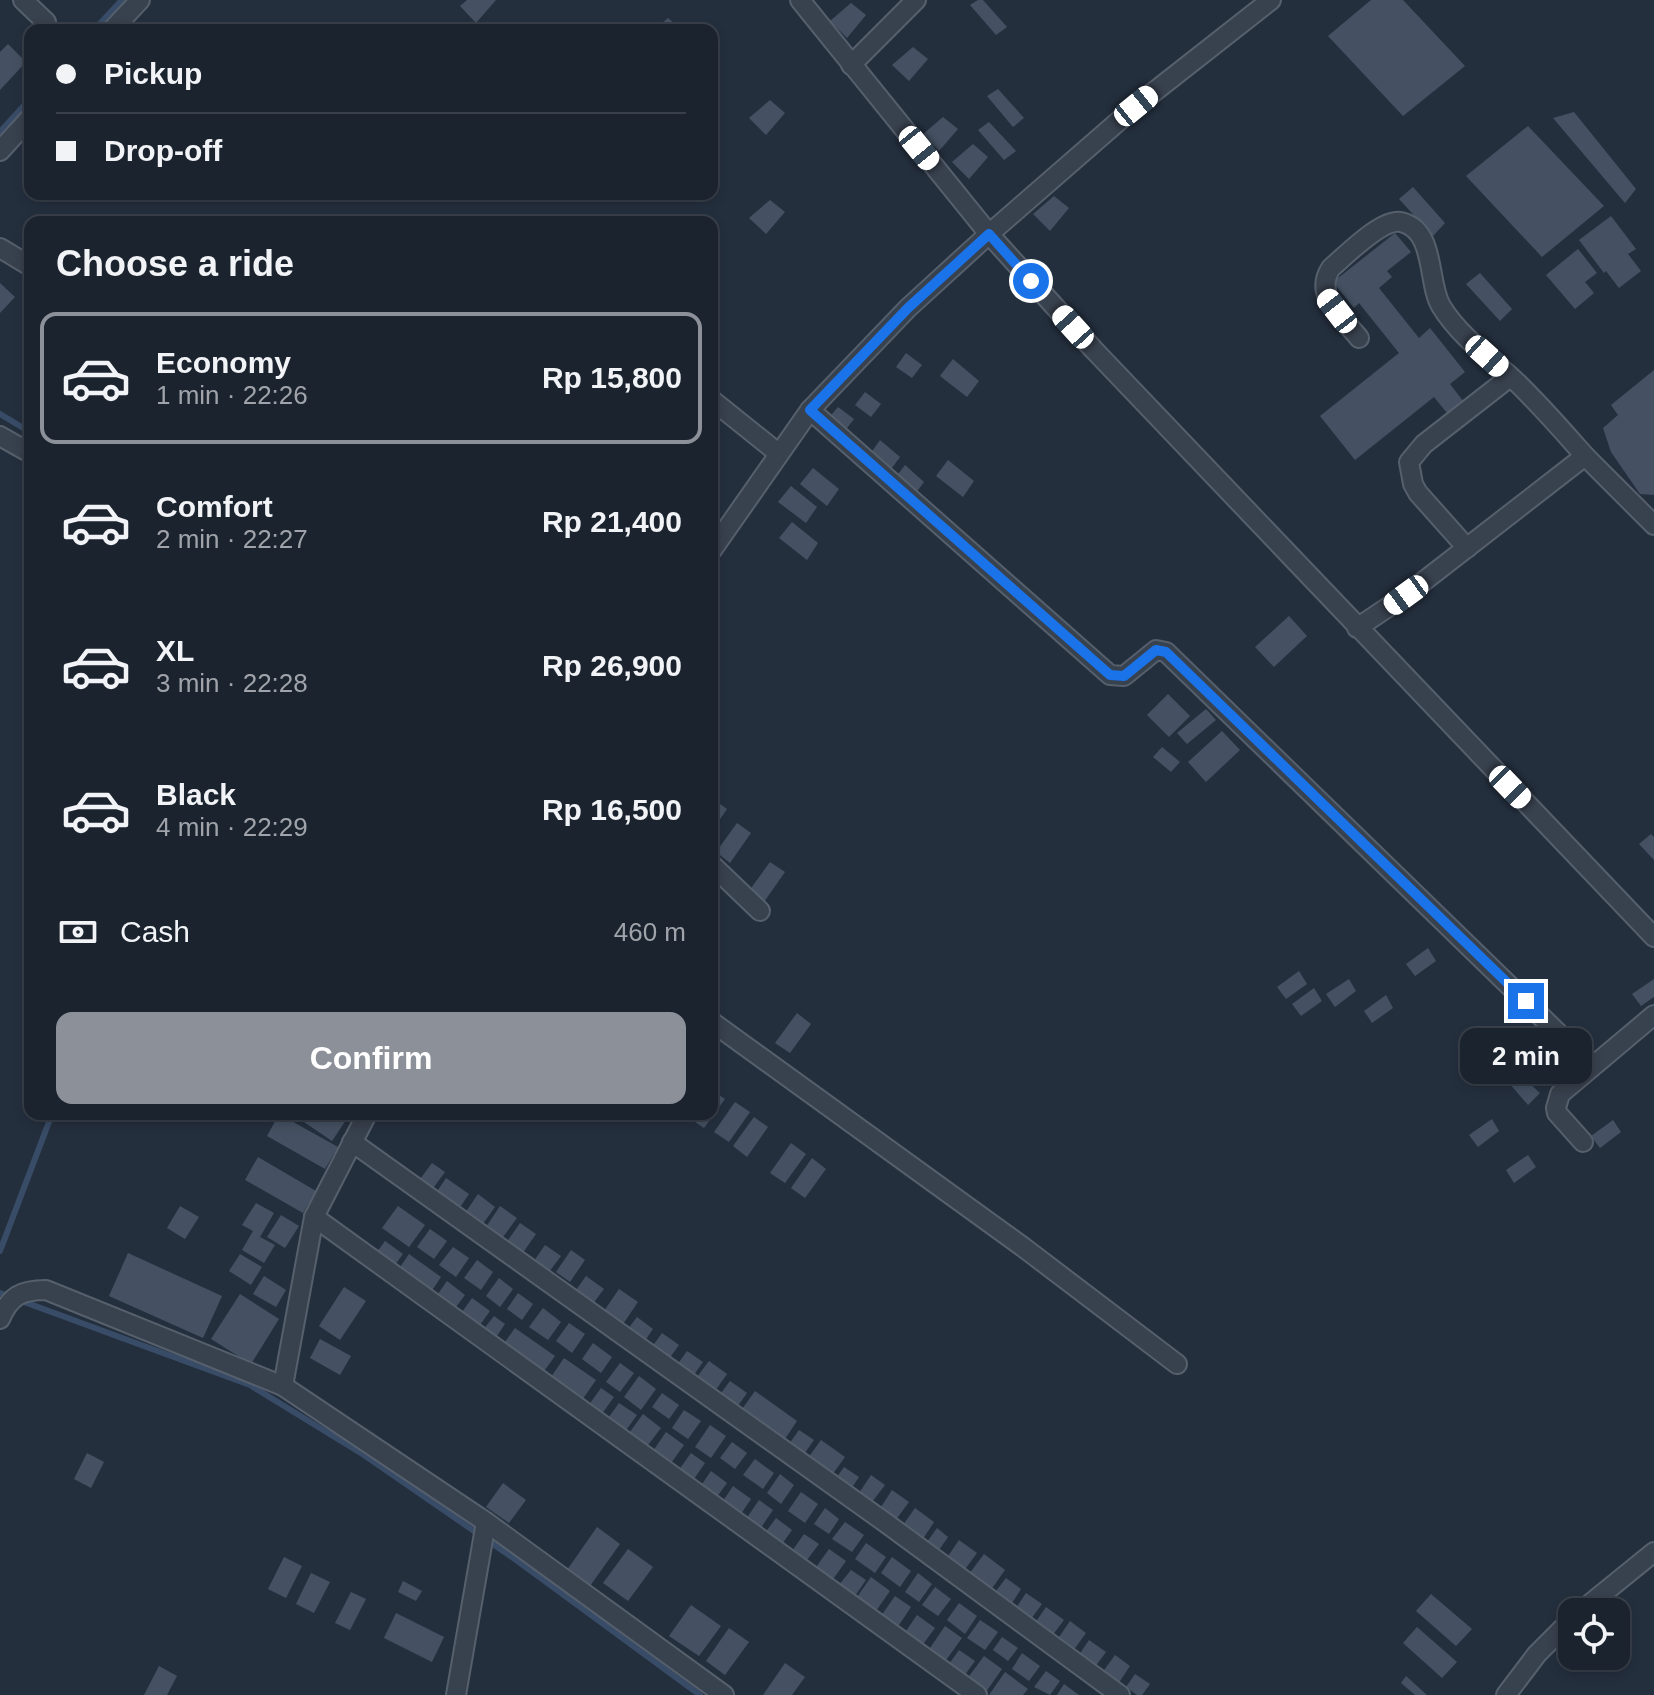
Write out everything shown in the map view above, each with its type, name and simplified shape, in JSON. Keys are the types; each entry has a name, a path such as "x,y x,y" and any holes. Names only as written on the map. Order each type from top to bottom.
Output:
{"street":[{"path":"23,0 46,22"},
{"path":"118,24 140,0"},
{"path":"800,0 989,234 1094,350 1654,937"},
{"path":"859,75 916,0"},
{"path":"718,541 810,410 908,308 1136,106 1271,0"},
{"path":"0,151 24,125"},
{"path":"1359,338 1325,295 1323,285 1326,276 1331,268 1383,225 1399,222 1420,236 1427,250 1440,305 1456,325 1654,525"},
{"path":"0,248 24,262"},
{"path":"1467,548 1418,493 1409,462 1416,450 1510,377"},
{"path":"718,405 778,453"},
{"path":"810,410 1110,675 1124,676 1156,650 1166,652 1591,1065"},
{"path":"0,436 24,450"},
{"path":"1357,628 1585,456"},
{"path":"718,871 760,911"},
{"path":"1583,1142 1562,1121 1556,1108 1560,1094 1654,1015"},
{"path":"718,1026 1023,1247 1177,1364"},
{"path":"283,1386 314,1217 364,1120"},
{"path":"352,1142 873,1514 1120,1695"},
{"path":"314,1217 977,1695"},
{"path":"0,1319 6,1306 18,1293 46,1290 283,1386 486,1522 724,1695"},
{"path":"456,1695 486,1522"},
{"path":"1597,1598 1654,1552"},
{"path":"1506,1695 1537,1654 1558,1633"}],"building":[{"path":"467,0 496,0 476,23 460,6"},
{"path":"983,0 1007,27 996,35 970,5"},
{"path":"1371,0 1403,0 1465,66 1403,116 1328,36"},
{"path":"851,3 866,15 847,38 830,21"},
{"path":"668,18 675,24 661,24"},
{"path":"8,44 24,60 24,64 0,90 0,52"},
{"path":"913,47 928,59 909,81 892,65"},
{"path":"998,89 1024,118 1013,127 987,96"},
{"path":"770,100 785,113 766,135 749,118"},
{"path":"1574,112 1636,189 1625,203 1553,118"},
{"path":"943,117 958,129 939,151 922,135"},
{"path":"989,122 1016,151 1004,160 978,130"},
{"path":"1528,126 1604,206 1542,257 1466,176"},
{"path":"973,144 988,157 969,179 952,162"},
{"path":"1413,187 1445,223 1433,236 1399,199"},
{"path":"1054,196 1069,208 1050,231 1033,214"},
{"path":"770,200 785,212 766,234 749,218"},
{"path":"1611,216 1636,249 1628,254 1641,271 1619,288 1579,240"},
{"path":"1395,233 1411,252 1387,271 1392,277 1379,288 1419,338 1430,328 1465,372 1450,384 1463,401 1447,413 1434,397 1355,460 1320,416 1399,353 1359,303 1354,308 1333,282"},
{"path":"1578,249 1597,273 1585,282 1594,293 1575,309 1546,275"},
{"path":"1480,273 1512,309 1500,321 1466,284"},
{"path":"0,283 15,297 0,313"},
{"path":"906,353 922,365 912,378 896,367"},
{"path":"953,359 979,381 967,397 940,376"},
{"path":"1654,370 1654,495 1640,494 1611,452 1603,428 1618,415 1611,405"},
{"path":"865,392 881,404 871,417 855,405"},
{"path":"838,407 854,419 844,432 827,420"},
{"path":"880,440 900,457 889,472 868,457"},
{"path":"948,460 974,481 963,497 936,476"},
{"path":"905,465 924,482 913,497 892,482"},
{"path":"813,468 839,489 827,506 800,484"},
{"path":"791,486 817,507 806,523 778,502"},
{"path":"792,522 818,543 807,560 779,538"},
{"path":"1289,616 1307,636 1274,667 1255,647"},
{"path":"1168,694 1190,716 1169,737 1147,715"},
{"path":"1206,709 1216,720 1187,744 1177,733"},
{"path":"1222,731 1240,750 1206,782 1188,762"},
{"path":"1162,747 1180,762 1171,772 1153,757"},
{"path":"718,802 727,809 718,822"},
{"path":"737,823 751,833 730,863 718,854"},
{"path":"1651,834 1654,837 1654,860 1639,844"},
{"path":"770,862 785,872 764,902 749,891"},
{"path":"1428,948 1436,961 1415,976 1406,964"},
{"path":"1299,971 1307,984 1286,999 1277,987"},
{"path":"1349,979 1356,991 1335,1007 1326,994"},
{"path":"1654,979 1654,997 1641,1006 1632,994"},
{"path":"1314,988 1322,1001 1301,1016 1292,1004"},
{"path":"1386,995 1393,1008 1372,1023 1364,1011"},
{"path":"797,1013 811,1024 790,1053 775,1043"},
{"path":"1540,1045 1565,1068 1551,1080 1540,1068 1526,1080 1540,1093 1528,1105 1503,1076"},
{"path":"718,1094 725,1099 718,1109"},
{"path":"735,1102 750,1112 729,1142 714,1132"},
{"path":"754,1117 768,1127 747,1157 733,1146"},
{"path":"1492,1119 1499,1131 1478,1147 1469,1135"},
{"path":"276,1120 290,1120 338,1147 325,1169 267,1136"},
{"path":"301,1120 346,1120 332,1141"},
{"path":"692,1120 710,1120 704,1128"},
{"path":"1613,1120 1621,1132 1600,1148 1591,1136"},
{"path":"791,1143 806,1154 785,1183 770,1173"},
{"path":"1528,1155 1536,1167 1514,1183 1506,1170"},
{"path":"258,1157 316,1191 303,1213 245,1180"},
{"path":"812,1158 826,1169 805,1198 791,1188"},
{"path":"432,1163 445,1172 431,1191 418,1182"},
{"path":"446,1178 469,1194 457,1212 434,1196"},
{"path":"478,1194 495,1207 480,1228 463,1216"},
{"path":"256,1203 274,1213 260,1237 275,1245 264,1263 242,1250 253,1231 242,1225"},
{"path":"180,1206 199,1217 185,1239 167,1228"},
{"path":"398,1206 425,1225 409,1247 382,1228"},
{"path":"500,1206 517,1218 500,1241 484,1230"},
{"path":"281,1215 299,1226 285,1248 267,1237"},
{"path":"520,1223 536,1234 522,1254 506,1243"},
{"path":"430,1229 447,1241 434,1259 417,1247"},
{"path":"385,1241 403,1254 392,1269 374,1256"},
{"path":"545,1245 561,1256 549,1272 534,1261"},
{"path":"453,1247 469,1258 456,1277 439,1265"},
{"path":"571,1250 585,1260 570,1282 556,1272"},
{"path":"128,1253 222,1296 203,1338 109,1296"},
{"path":"240,1254 262,1267 251,1285 229,1271"},
{"path":"409,1254 441,1277 431,1292 398,1270"},
{"path":"477,1260 493,1272 481,1290 464,1278"},
{"path":"264,1276 286,1290 276,1307 253,1294"},
{"path":"586,1276 604,1289 592,1305 574,1293"},
{"path":"499,1278 513,1289 500,1307 486,1296"},
{"path":"447,1281 465,1295 453,1311 435,1298"},
{"path":"344,1287 366,1301 340,1340 319,1326"},
{"path":"619,1289 638,1302 621,1327 602,1314"},
{"path":"518,1293 533,1304 522,1320 507,1309"},
{"path":"240,1294 279,1319 251,1364 211,1339"},
{"path":"472,1298 490,1311 480,1325 462,1312"},
{"path":"543,1308 561,1322 548,1340 529,1327"},
{"path":"494,1316 505,1324 495,1339 483,1330"},
{"path":"637,1317 653,1329 642,1345 625,1333"},
{"path":"569,1323 585,1334 572,1353 556,1341"},
{"path":"515,1328 555,1356 542,1374 502,1346"},
{"path":"662,1333 679,1345 666,1363 649,1351"},
{"path":"320,1339 351,1356 340,1375 310,1358"},
{"path":"593,1343 612,1357 601,1373 582,1359"},
{"path":"687,1351 703,1362 691,1379 675,1368"},
{"path":"564,1358 596,1380 580,1403 549,1380"},
{"path":"709,1361 727,1374 713,1394 694,1381"},
{"path":"620,1363 634,1373 620,1392 606,1382"},
{"path":"639,1376 656,1389 641,1410 624,1397"},
{"path":"730,1381 747,1393 735,1410 718,1397"},
{"path":"601,1388 614,1397 599,1418 586,1409"},
{"path":"755,1391 797,1421 783,1442 740,1412"},
{"path":"662,1393 679,1405 669,1419 652,1407"},
{"path":"619,1403 637,1415 624,1433 606,1421"},
{"path":"684,1410 701,1421 688,1439 672,1428"},
{"path":"643,1414 661,1428 645,1449 627,1436"},
{"path":"710,1425 726,1436 711,1458 695,1447"},
{"path":"799,1430 814,1440 802,1457 787,1447"},
{"path":"666,1432 684,1445 669,1466 651,1454"},
{"path":"821,1440 845,1457 832,1475 808,1458"},
{"path":"732,1442 747,1453 735,1469 720,1458"},
{"path":"87,1453 104,1462 91,1488 74,1479"},
{"path":"691,1453 705,1463 692,1482 678,1471"},
{"path":"755,1459 774,1473 763,1489 743,1475"},
{"path":"844,1467 859,1477 849,1492 834,1481"},
{"path":"711,1471 727,1483 714,1501 698,1490"},
{"path":"780,1474 794,1485 781,1504 767,1493"},
{"path":"871,1475 885,1485 872,1502 859,1493"},
{"path":"503,1483 526,1500 509,1523 486,1507"},
{"path":"733,1486 751,1499 739,1517 721,1504"},
{"path":"892,1490 909,1502 895,1521 879,1510"},
{"path":"801,1492 818,1504 805,1523 788,1511"},
{"path":"759,1500 773,1510 760,1529 746,1519"},
{"path":"825,1508 839,1519 829,1534 814,1524"},
{"path":"915,1508 934,1522 923,1539 903,1525"},
{"path":"776,1518 792,1530 782,1544 765,1533"},
{"path":"845,1522 864,1535 852,1552 832,1539"},
{"path":"597,1527 620,1544 590,1586 567,1570"},
{"path":"937,1528 948,1537 939,1550 927,1542"},
{"path":"804,1534 819,1544 804,1564 790,1554"},
{"path":"959,1540 977,1553 963,1572 946,1559"},
{"path":"866,1543 886,1557 875,1573 855,1559"},
{"path":"628,1549 653,1567 628,1601 603,1583"},
{"path":"829,1549 846,1561 831,1582 814,1570"},
{"path":"984,1554 1005,1570 988,1594 966,1578"},
{"path":"284,1557 302,1566 286,1598 268,1589"},
{"path":"892,1557 911,1571 900,1587 881,1573"},
{"path":"851,1570 866,1580 855,1596 839,1585"},
{"path":"311,1573 330,1582 314,1613 296,1604"},
{"path":"918,1573 932,1584 919,1602 905,1592"},
{"path":"871,1577 890,1591 876,1611 857,1597"},
{"path":"1006,1578 1021,1589 1012,1603 996,1591"},
{"path":"403,1581 422,1591 416,1601 398,1592"},
{"path":"935,1587 951,1599 938,1616 922,1605"},
{"path":"351,1592 366,1599 350,1630 335,1623"},
{"path":"1026,1593 1042,1604 1031,1619 1016,1608"},
{"path":"1431,1594 1472,1629 1456,1646 1416,1611"},
{"path":"895,1596 911,1607 897,1628 881,1616"},
{"path":"959,1603 977,1616 965,1634 947,1620"},
{"path":"691,1605 721,1626 699,1656 669,1636"},
{"path":"1046,1607 1064,1620 1052,1636 1035,1623"},
{"path":"396,1613 444,1637 432,1662 384,1638"},
{"path":"917,1615 935,1628 921,1647 904,1634"},
{"path":"980,1620 998,1632 985,1650 967,1638"},
{"path":"1070,1621 1086,1633 1073,1651 1057,1640"},
{"path":"945,1626 962,1638 944,1663 928,1651"},
{"path":"1417,1627 1457,1662 1442,1678 1403,1643"},
{"path":"729,1628 749,1642 725,1675 706,1661"},
{"path":"1002,1637 1018,1648 1008,1661 993,1650"},
{"path":"1089,1640 1106,1652 1095,1667 1079,1655"},
{"path":"959,1650 975,1661 964,1676 949,1664"},
{"path":"1022,1653 1040,1666 1029,1681 1012,1669"},
{"path":"1115,1655 1130,1666 1118,1684 1102,1673"},
{"path":"984,1656 1002,1669 986,1692 967,1679"},
{"path":"785,1663 805,1677 792,1695 763,1695"},
{"path":"159,1666 177,1676 167,1695 144,1695"},
{"path":"1046,1671 1060,1681 1050,1695 1034,1687"},
{"path":"1005,1672 1028,1689 1023,1695 989,1695"},
{"path":"1135,1674 1150,1684 1142,1695 1126,1687"},
{"path":"1406,1676 1427,1695 1415,1695 1401,1683"},
{"path":"1064,1684 1079,1695 1057,1695"}],"waterway":[{"path":"100,24 122,0"},
{"path":"0,132 24,106"},
{"path":"0,414 24,428"},
{"path":"0,1251 50,1120"},
{"path":"0,1293 250,1385 364,1455 519,1562 700,1695"}],"route":[{"path":"1031,281 989,234 908,308 810,410 1110,675 1120,678 1156,650 1166,652 1526,1001"}]}
